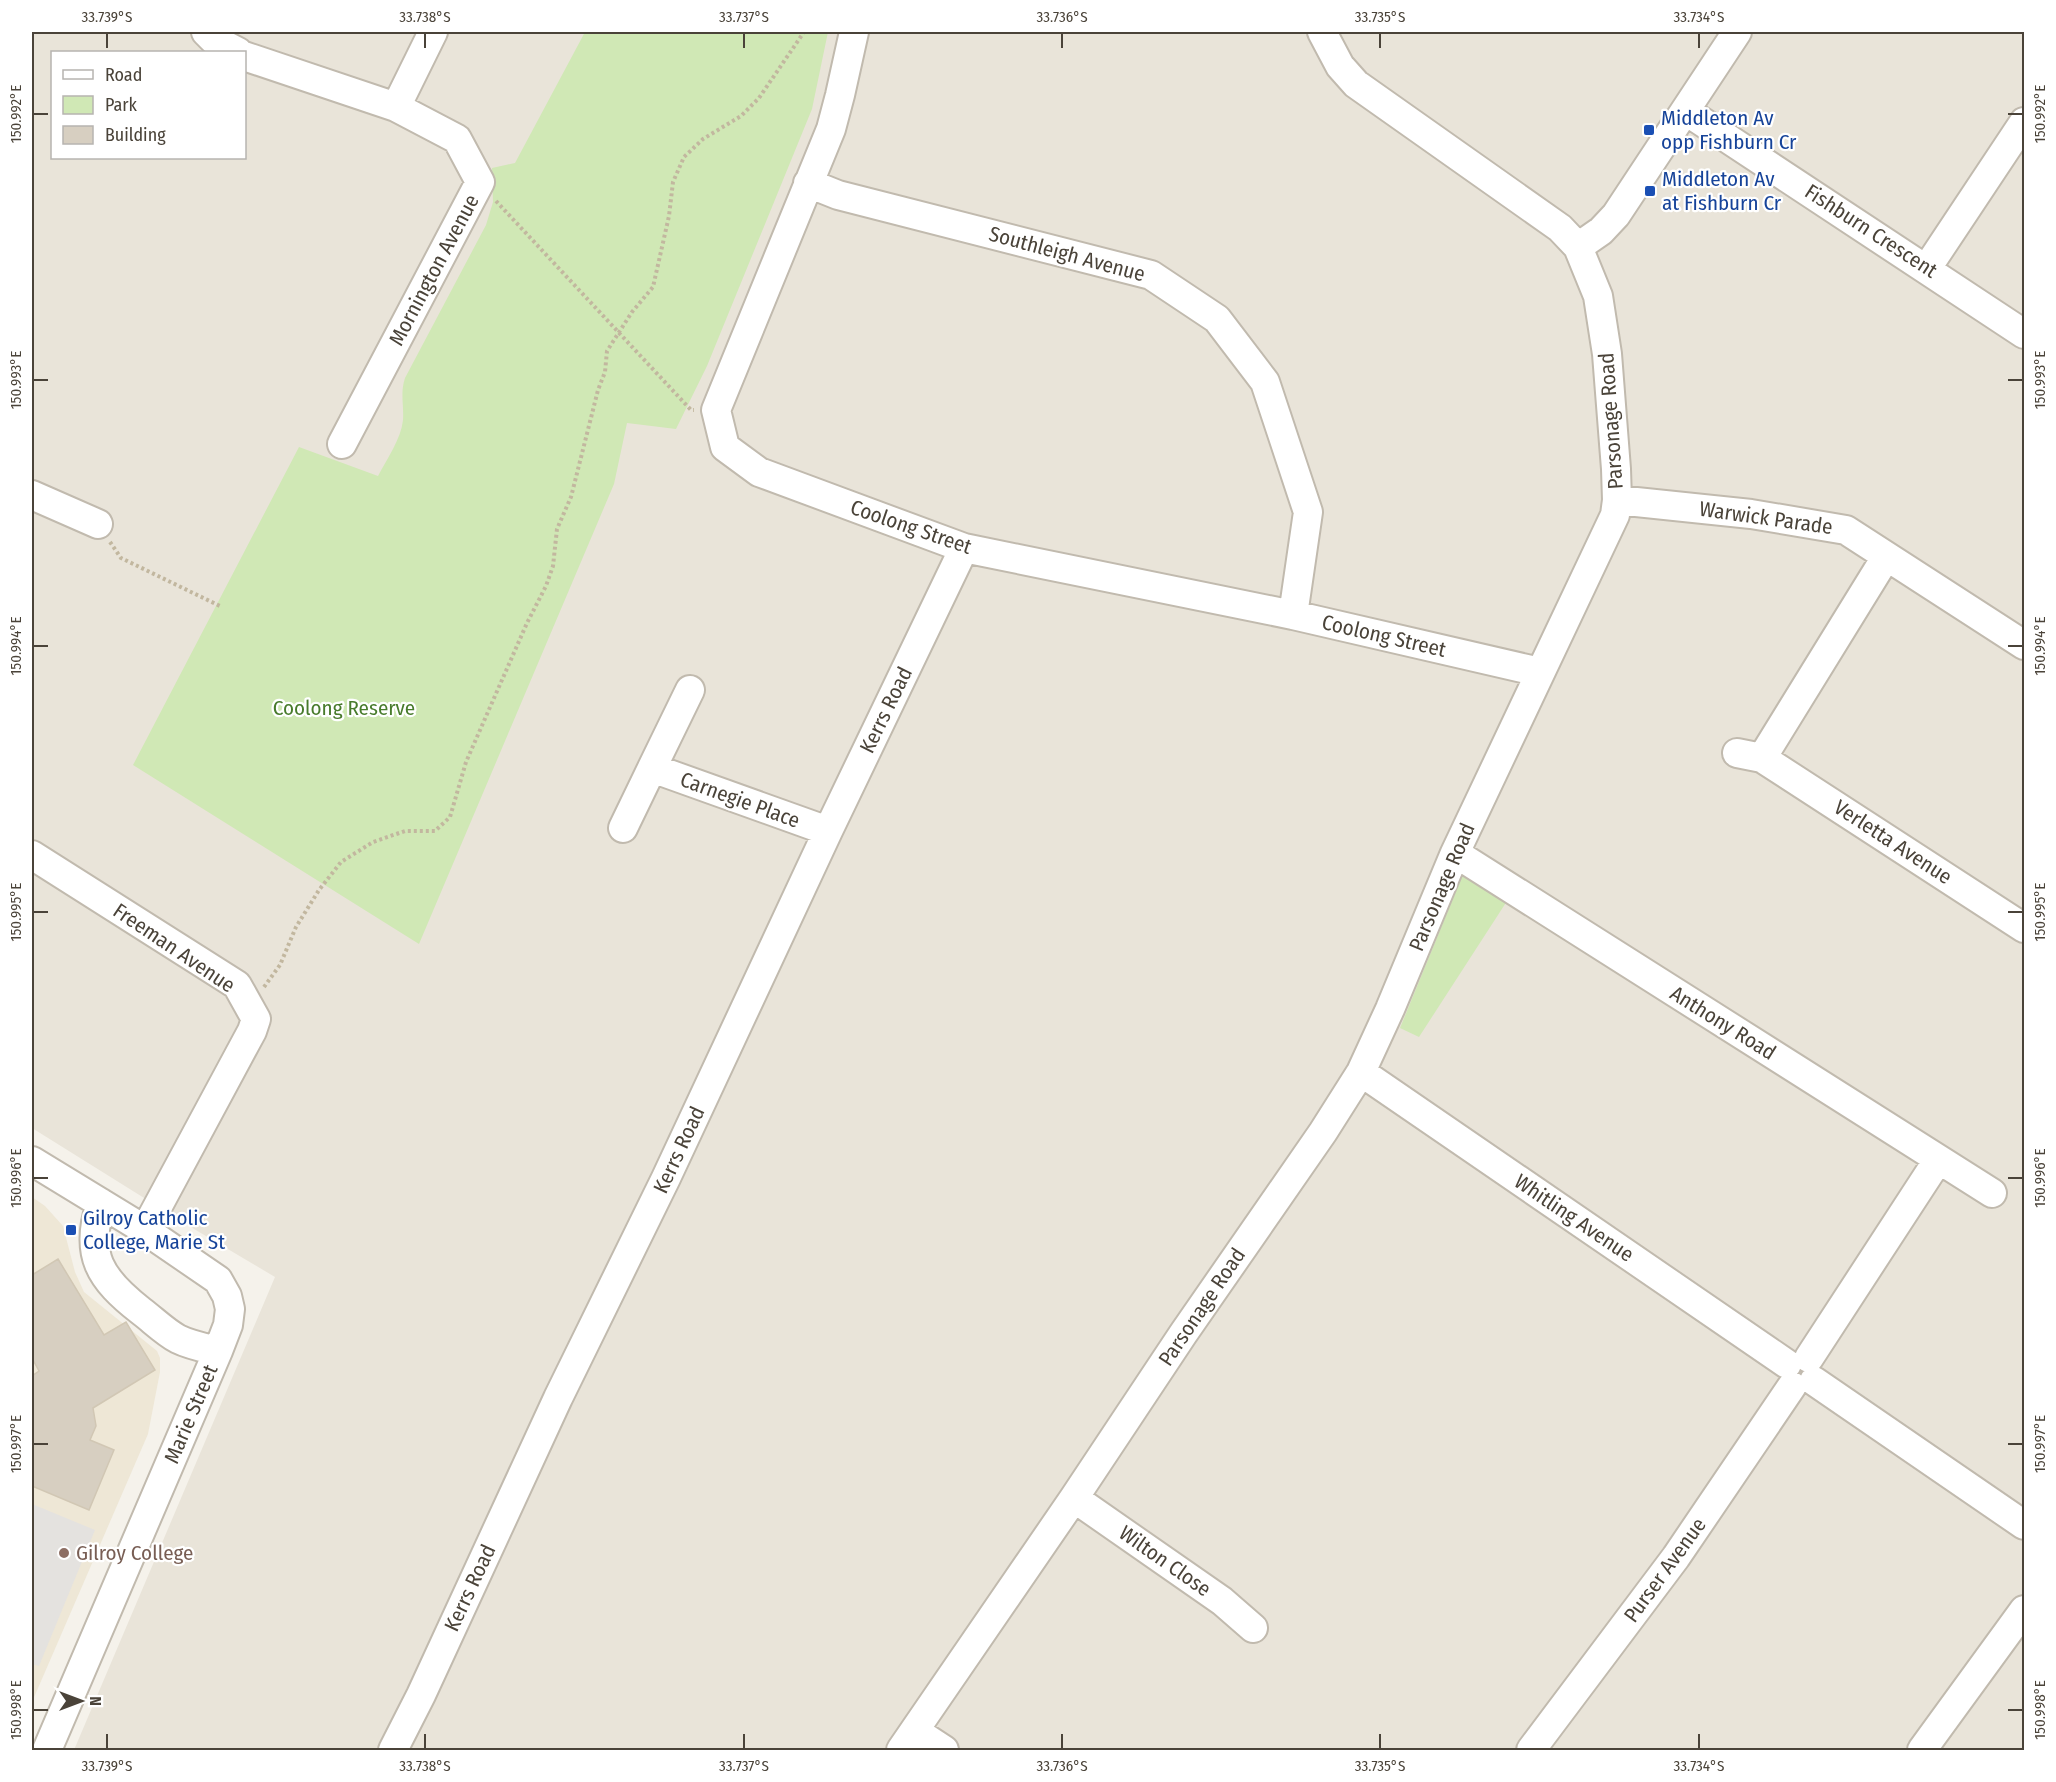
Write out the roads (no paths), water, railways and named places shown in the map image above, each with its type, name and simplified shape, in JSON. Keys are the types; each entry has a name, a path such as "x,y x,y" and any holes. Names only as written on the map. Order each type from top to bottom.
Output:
{"street":[{"path":"206,32 213,39 236,51"},
{"path":"396,107 433,32"},
{"path":"808,183 834,118 854,32"},
{"name":"Parsonage Road","path":"908,1741 1183,1334 1323,1132 1361,1072 1390,1009 1455,853 1609,529 1617,500 1606,354 1598,296 1578,247 1560,228 1356,84 1340,66 1322,32"},
{"path":"1578,247 1601,231 1616,215 1737,32"},
{"name":"Mornington Avenue","path":"246,57 396,107 457,139 480,182 342,444"},
{"name":"Fishburn Crescent","path":"1686,111 2025,334"},
{"path":"1927,268 2025,122"},
{"name":"Coolong Street","path":"808,183 716,411 725,447 759,472 964,548 1293,615 1540,672"},
{"name":"Southleigh Avenue","path":"808,183 838,195 1151,275 1216,319 1265,382 1308,512 1293,615"},
{"path":"32,495 98,524"},
{"name":"Warwick Parade","path":"1617,500 1751,514 1846,530 2025,645"},
{"name":"Kerrs Road","path":"393,1750 421,1695 558,1398 666,1178 828,831 964,548"},
{"name":"Verletta Avenue","path":"1886,556 1749,755 2025,928"},
{"name":"Carnegie Place","path":"623,828 690,690"},
{"name":"Carnegie Place","path":"652,768 828,831"},
{"name":"Anthony Road","path":"1455,853 1992,1193"},
{"name":"Freeman Avenue","path":"32,855 237,985 256,1019 252,1031 145,1230"},
{"name":"Whitling Avenue","path":"1361,1072 2025,1525"},
{"name":"Purser Avenue","path":"1531,1750 1676,1557 1801,1372 1938,1160"},
{"name":"Marie Street","path":"32,1161 145,1230 212,1275 224,1288 229,1302 230,1318 218,1351 47,1750"},
{"path":"101,1203 94,1224 97,1260 101,1272 117,1293 178,1339 218,1351"},
{"name":"Wilton Close","path":"1074,1498 1222,1601 1253,1628"},
{"path":"1922,1750 2025,1610"},
{"path":"908,1741 944,1750"}],"place":[{"name":"Middleton Av opp Fishburn Cr","path":"1649,130"},
{"name":"Middleton Av at Fishburn Cr","path":"1650,191"},
{"name":"Gilroy Catholic College, Marie St","path":"71,1230"},
{"name":"Gilroy College","path":"64,1553"}],"park label":[{"name":"Coolong Reserve","path":"344,708"}]}
